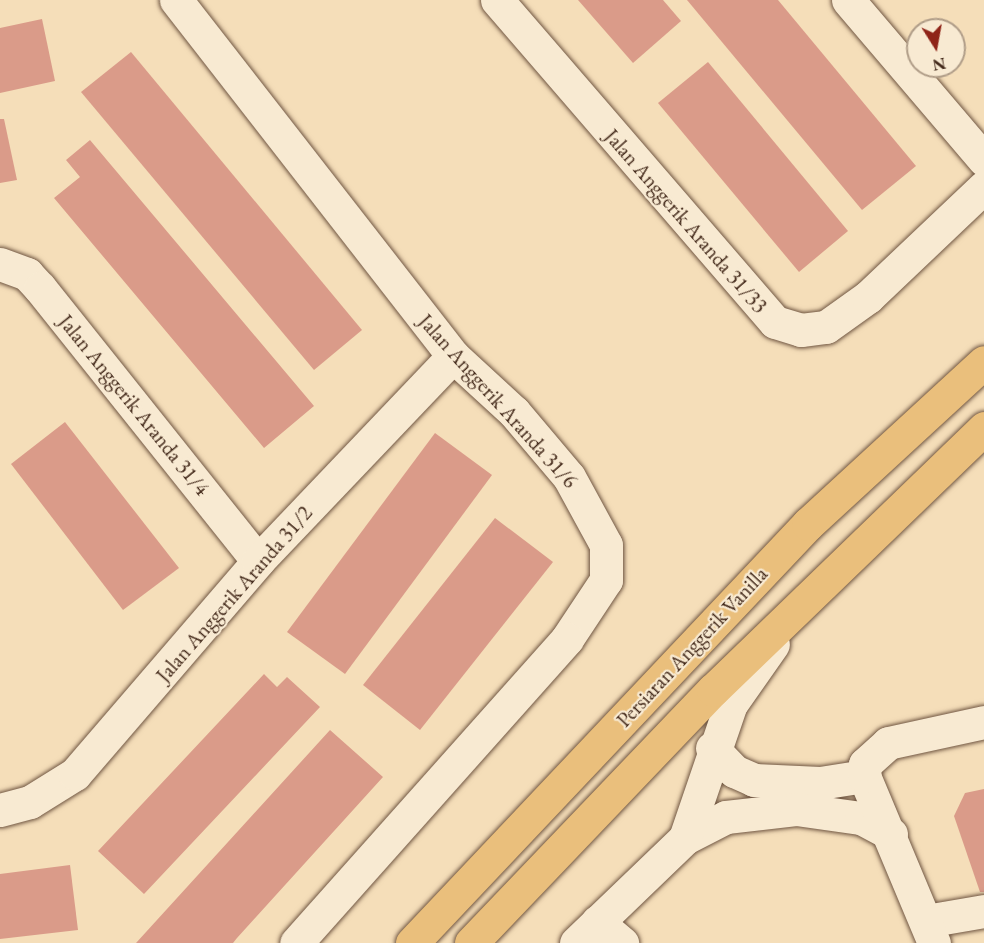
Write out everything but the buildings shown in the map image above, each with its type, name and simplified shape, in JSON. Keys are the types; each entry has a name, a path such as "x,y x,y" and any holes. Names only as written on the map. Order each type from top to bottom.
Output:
{"main road":[{"name":"Persiaran Anggerik Vanilla","path":"412,943 808,524 984,362"},
{"name":"Persiaran Anggerik Vanilla","path":"471,943 713,690 797,615 898,507 984,428"}],"street":[{"name":"Jalan Anggerik Aranda 31/6","path":"176,0 453,356 514,412 584,499 606,545 606,580 567,639 296,943"},
{"name":"Jalan Anggerik Aranda 31/33","path":"497,0 775,322 801,330 826,327 868,297 984,187"},
{"path":"848,0 984,160"},
{"name":"Jalan Anggerik Aranda 31/4","path":"0,264 27,274 40,288 258,561"},
{"name":"Jalan Anggerik Aranda 31/2","path":"0,810 30,802 75,774 258,561 453,356"},
{"path":"685,838 712,748 731,704 797,615"},
{"path":"984,722 888,743 872,754 864,776 891,834 930,932 984,911"},
{"path":"712,748 734,771 754,780 820,783 864,776"},
{"path":"586,933 685,838 726,817 796,809 861,818 891,834"},
{"path":"586,933 622,943"}]}
